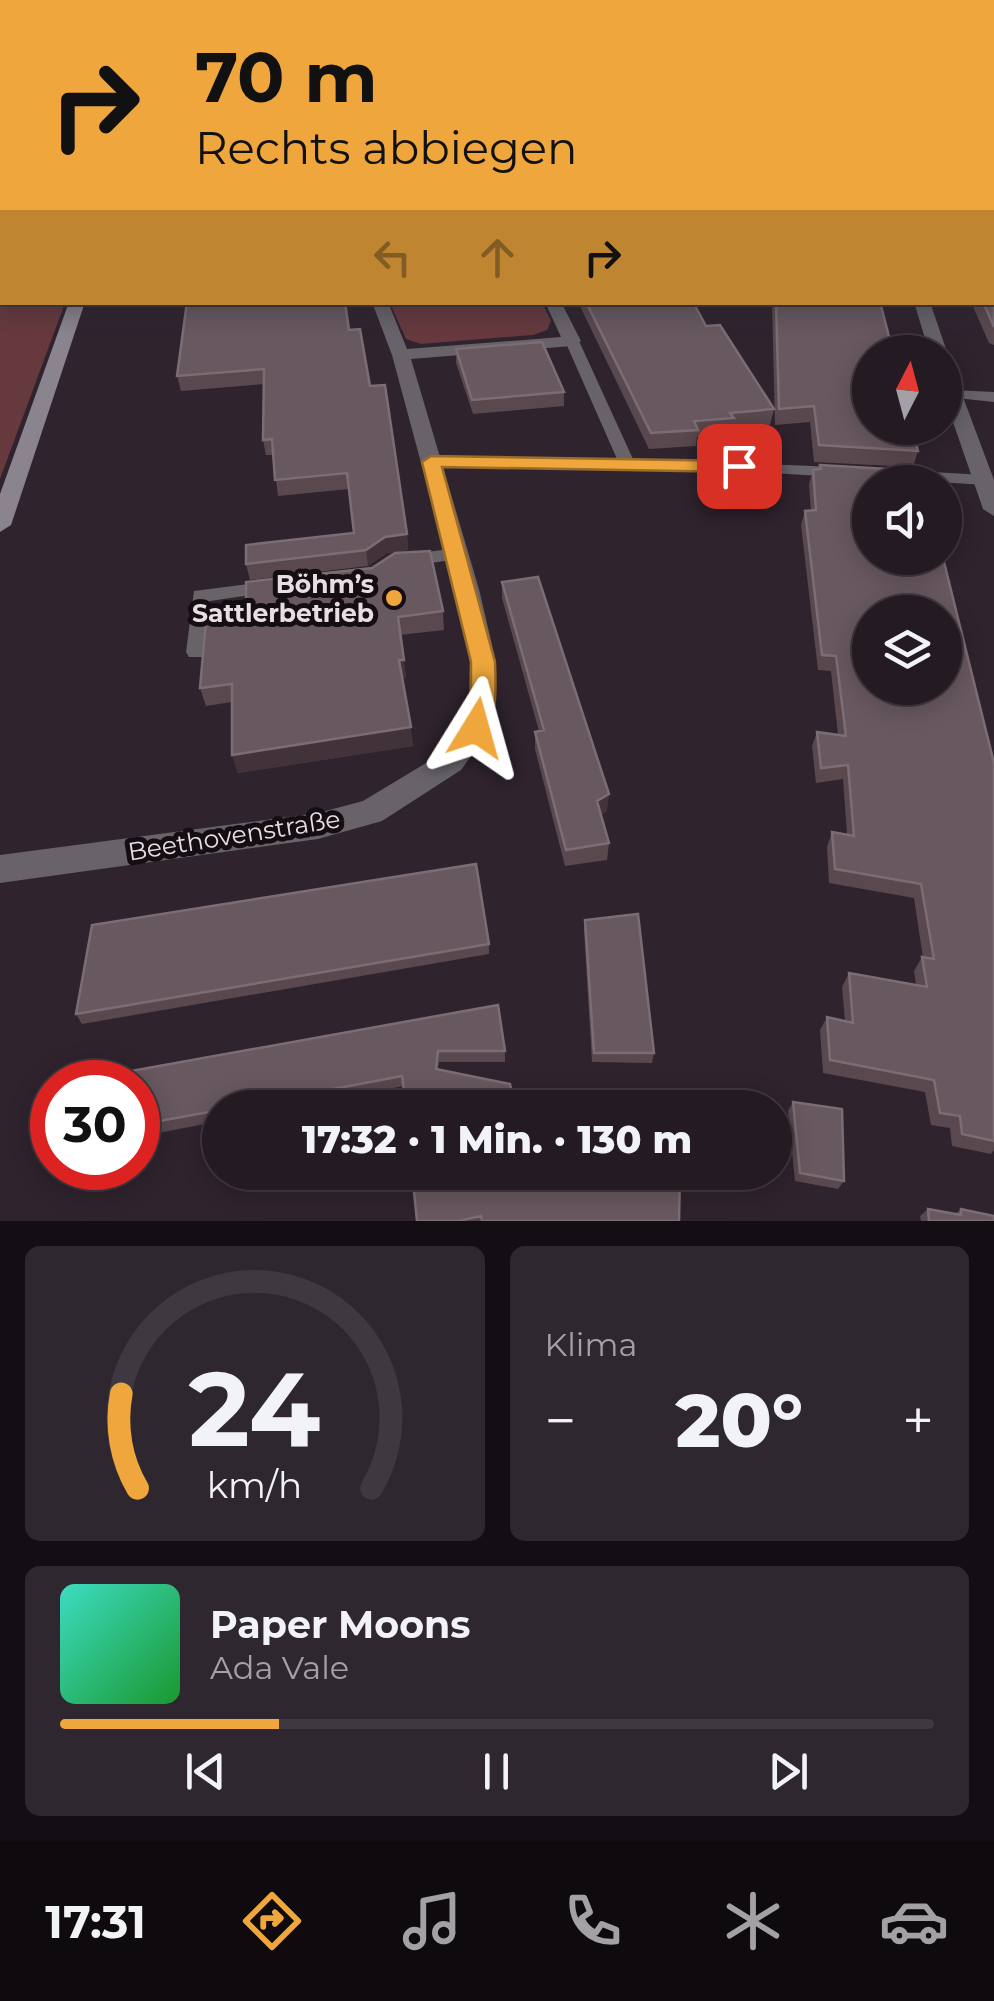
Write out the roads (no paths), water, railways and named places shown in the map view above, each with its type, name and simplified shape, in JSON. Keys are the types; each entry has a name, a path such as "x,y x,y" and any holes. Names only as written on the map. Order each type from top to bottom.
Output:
{"main road":[{"path":"0,525 76,305"}],"street":[{"name":"Beethovenstraße","path":"0,870 318,826 371,812 450,762 476,728 484,695 483,662 401,355 381,305"},
{"path":"401,355 572,341 554,305"},
{"path":"923,305 933,335"},
{"path":"962,421 994,509"}],"lane":[{"path":"572,341 627,464"},
{"path":"962,388 994,397"},
{"path":"431,462 852,472"},
{"path":"962,479 984,480"},
{"path":"382,569 389,562 457,554"},
{"path":"196,652 200,596 297,584"}],"place":[{"name":"Böhm’s Sattlerbetrieb","path":"394,598"}]}
